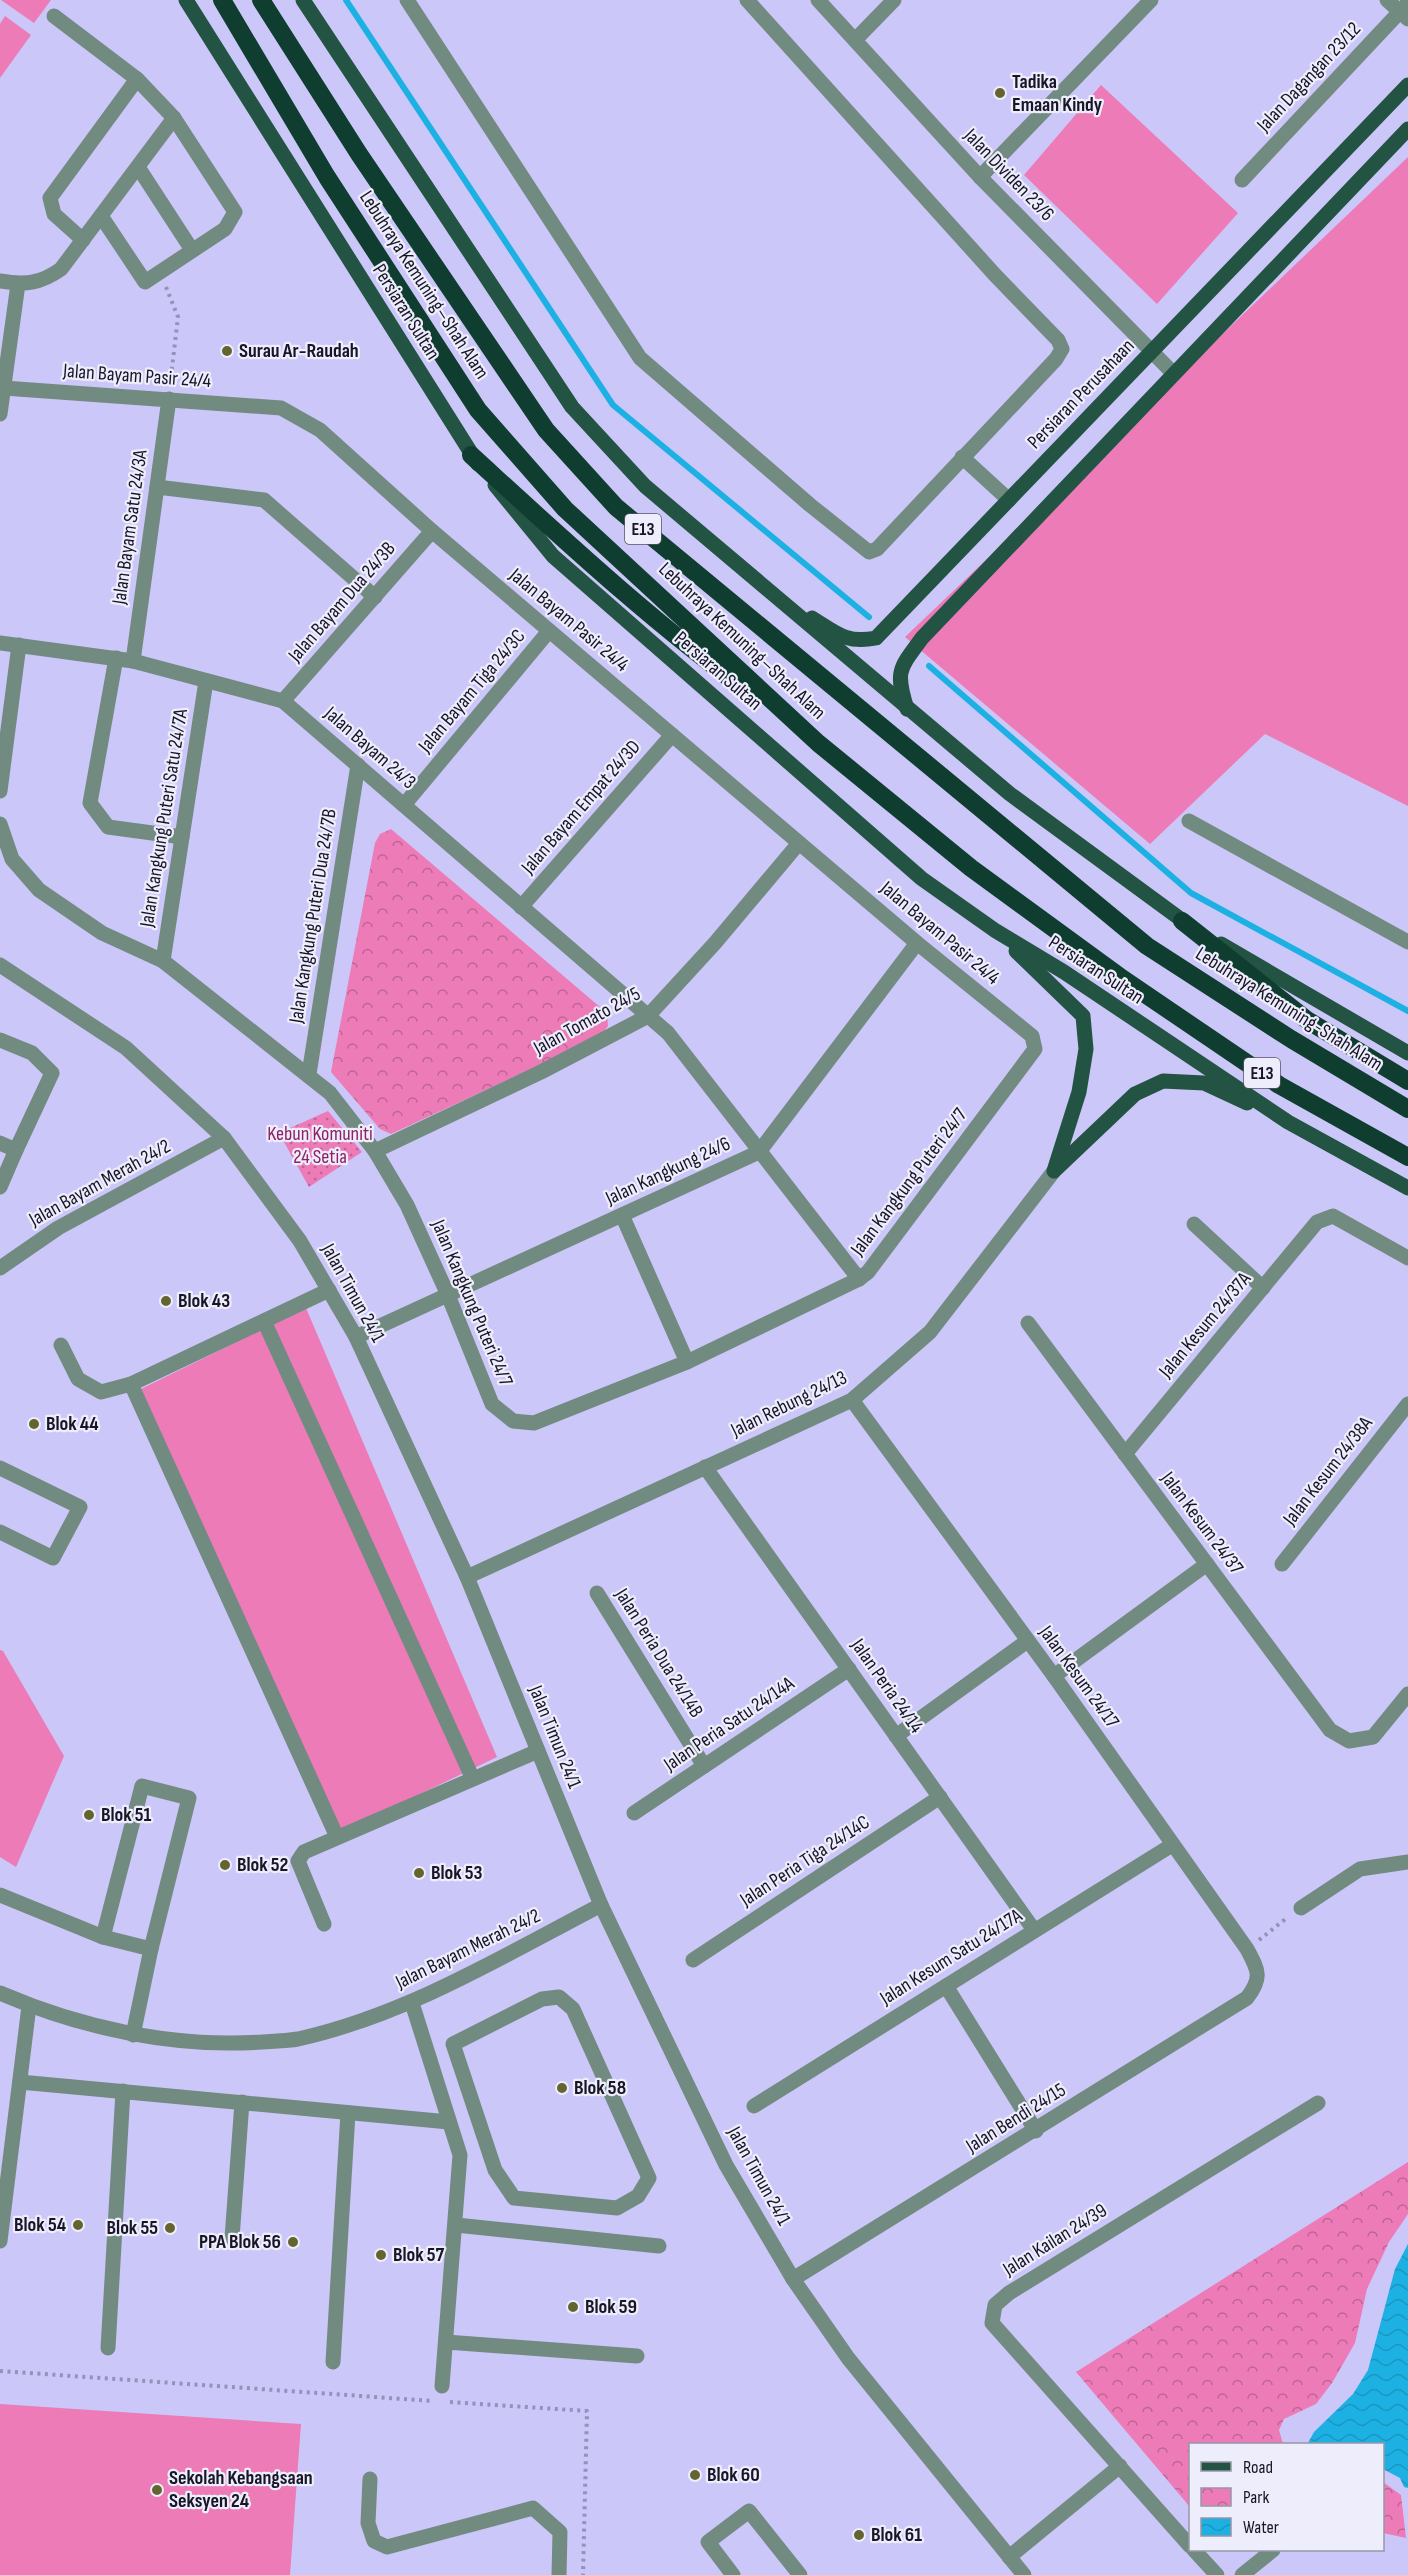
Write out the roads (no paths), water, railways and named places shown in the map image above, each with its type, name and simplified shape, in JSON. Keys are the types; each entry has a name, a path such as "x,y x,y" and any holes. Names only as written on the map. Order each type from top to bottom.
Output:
{"highway":[{"name":"Lebuhraya Kemuning–Shah Alam","path":"222,0 327,177 478,410 565,509 818,743 971,867 1123,979 1279,1085 1408,1157"},
{"name":"Lebuhraya Kemuning–Shah Alam","path":"261,0 359,154 546,430 616,507 1148,946"},
{"path":"471,455 572,548 649,613 719,671 818,743"},
{"path":"1182,921 1307,1020 1408,1082"},
{"name":"Lebuhraya Kemuning-Shah Alam","path":"1148,946 1291,1039 1408,1109"}],"main road":[{"name":"Persiaran Sultan","path":"186,0 471,455 553,556 921,878 996,931 1064,972 1288,1122 1408,1188"},
{"path":"303,0 572,407 645,486 1010,794 1182,921 1408,1053"},
{"name":"Persiaran Perusahaan","path":"761,586 836,633 857,642 876,638 1408,85"},
{"path":"907,709 899,683 901,667 922,638 1408,129"},
{"path":"996,931 1083,1016 1086,1049 1078,1092 1054,1171"},
{"path":"1054,1171 1135,1094 1163,1081 1203,1083 1288,1122"}],"street":[{"path":"407,0 640,358 861,548 869,552 877,549 1056,359 1062,349 1058,340 995,276 747,0"},
{"name":"Jalan Dividen 23/6","path":"818,0 980,177 1174,374"},
{"path":"855,40 894,0"},
{"path":"980,177 1150,0"},
{"path":"1388,0 1405,11"},
{"name":"Jalan Dagangan 23/12","path":"1242,180 1405,11"},
{"path":"54,16 137,79 174,118 235,212 225,229 145,282 139,277 101,216"},
{"path":"83,240 54,214 50,198 137,79"},
{"path":"0,281 18,284 46,280 61,269 174,118"},
{"path":"138,167 192,250"},
{"path":"0,414 18,284"},
{"name":"Jalan Bayam Pasir 24/4","path":"4,388 281,408 301,417 321,430 432,531 917,944 1032,1036 1035,1048"},
{"name":"Jalan Bayam Satu 24/3A","path":"133,661 169,399"},
{"path":"962,457 1009,500"},
{"path":"157,488 264,500 375,597"},
{"name":"Jalan Bayam Dua 24/3B","path":"284,701 432,531"},
{"name":"Jalan Bayam Tiga 24/3C","path":"404,805 549,631"},
{"name":"Jalan Bayam 24/3","path":"0,642 133,661 284,701 668,1034 859,1279"},
{"path":"0,791 19,645"},
{"path":"116,658 90,803 108,826 182,837"},
{"name":"Jalan Kangkung Puteri Satu 24/7A","path":"163,961 206,681"},
{"name":"Jalan Bayam Empat 24/3D","path":"521,907 672,735"},
{"name":"Jalan Kangkung Puteri Dua 24/7B","path":"309,1074 358,765"},
{"path":"1189,820 1408,942"},
{"name":"Jalan Kangkung Puteri 24/7","path":"0,824 12,859 39,890 102,933 163,961 309,1074 330,1093 375,1151 407,1204 448,1295 492,1404 513,1421 534,1423 687,1362 859,1279 868,1272 1035,1048"},
{"name":"Jalan Tomato 24/5","path":"375,1151 541,1072 648,1016 715,944 799,843"},
{"name":"Jalan Kangkung 24/6","path":"356,1337 759,1152 917,944"},
{"name":"Jalan Timun 24/1","path":"0,965 126,1048 224,1138 300,1241 356,1337 467,1577 601,1905 726,2165 793,2279 848,2358 1024,2575"},
{"path":"0,1040 32,1053 52,1073 0,1187"},
{"name":"Jalan Bayam Merah 24/2","path":"0,1269 58,1228 224,1138"},
{"path":"0,1143 16,1150"},
{"name":"Jalan Rebung 24/13","path":"467,1577 852,1400 930,1332 1054,1171"},
{"path":"622,1215 687,1362"},
{"name":"Jalan Kesum 24/37A","path":"1125,1454 1317,1222 1333,1216 1408,1258"},
{"path":"1194,1224 1263,1288"},
{"path":"61,1345 78,1378 101,1392 131,1384 329,1290"},
{"path":"264,1321 473,1779"},
{"name":"Jalan Kesum 24/37","path":"1028,1323 1330,1730 1349,1741 1373,1737 1408,1694"},
{"path":"131,1384 337,1837"},
{"name":"Jalan Kesum 24/17","path":"852,1400 1026,1642 1054,1676 1247,1949 1258,1970 1256,1985"},
{"name":"Jalan Kesum 24/38A","path":"1282,1564 1408,1404"},
{"name":"Jalan Peria 24/14","path":"705,1467 1034,1930"},
{"path":"0,1468 80,1507 53,1558 0,1532"},
{"path":"1054,1676 1207,1564"},
{"name":"Jalan Peria Dua 24/14B","path":"597,1593 704,1766"},
{"path":"896,1736 1026,1642"},
{"name":"Jalan Peria Satu 24/14A","path":"634,1813 849,1669"},
{"path":"324,1924 298,1861 304,1852 538,1750"},
{"path":"103,1938 142,1786 189,1798 150,1949 133,2035"},
{"name":"Jalan Peria Tiga 24/14C","path":"693,1960 940,1797"},
{"name":"Jalan Kesum Satu 24/17A","path":"753,2106 1172,1845"},
{"path":"1301,1908 1360,1869 1408,1862"},
{"path":"0,1895 103,1938 150,1949"},
{"name":"Jalan Bayam Merah 24/2","path":"0,1993 29,2006 133,2035 231,2044 297,2039 412,2003 601,1905"},
{"name":"Jalan Bendi 24/15","path":"793,2279 1036,2131 1247,1998 1256,1985"},
{"path":"946,1986 1036,2131"},
{"path":"429,2057 453,2044 542,1999 559,1997 573,2009 649,2178 638,2196 617,2208 514,2198 495,2170 453,2044"},
{"path":"412,2003 459,2155 456,2225 442,2386"},
{"path":"0,2241 29,2006"},
{"path":"20,2082 449,2122"},
{"path":"108,2348 123,2091"},
{"path":"232,2238 242,2103"},
{"name":"Jalan Kailan 24/39","path":"1189,2544 992,2322 995,2305 1009,2293 1318,2103"},
{"path":"333,2362 348,2113"},
{"path":"456,2225 659,2246"},
{"path":"446,2342 637,2356"},
{"path":"1009,2558 1120,2466"},
{"path":"370,2479 368,2523 374,2541 387,2547 533,2508 560,2532 559,2575"},
{"path":"733,2575 708,2542 749,2511 800,2575"},
{"path":"1195,2551 1217,2575"},
{"path":"1242,2575 1272,2551"}],"water":[{"path":"1408,2244 1408,2488 1404,2487 1400,2478 1384,2470 1384,2443 1308,2443 1314,2432 1353,2394 1368,2370 1395,2269"}],"waterway":[{"path":"346,0 613,405 869,617"},
{"path":"929,666 1191,893 1408,1011"}],"place":[{"name":"Tadika Emaan Kindy","path":"1000,93"},
{"name":"Surau Ar-Raudah","path":"227,351"},
{"name":"Blok 43","path":"166,1301"},
{"name":"Blok 44","path":"34,1424"},
{"name":"Blok 51","path":"89,1815"},
{"name":"Blok 52","path":"225,1865"},
{"name":"Blok 53","path":"419,1873"},
{"name":"Blok 58","path":"562,2088"},
{"name":"Blok 54","path":"78,2225"},
{"name":"Blok 55","path":"170,2228"},
{"name":"PPA Blok 56","path":"293,2242"},
{"name":"Blok 57","path":"381,2255"},
{"name":"Blok 59","path":"573,2307"},
{"name":"Blok 60","path":"695,2475"},
{"name":"Sekolah Kebangsaan Seksyen 24","path":"157,2490"},
{"name":"Blok 61","path":"859,2535"}],"park label":[{"name":"Kebun Komuniti 24 Setia","path":"320,1146"}]}
